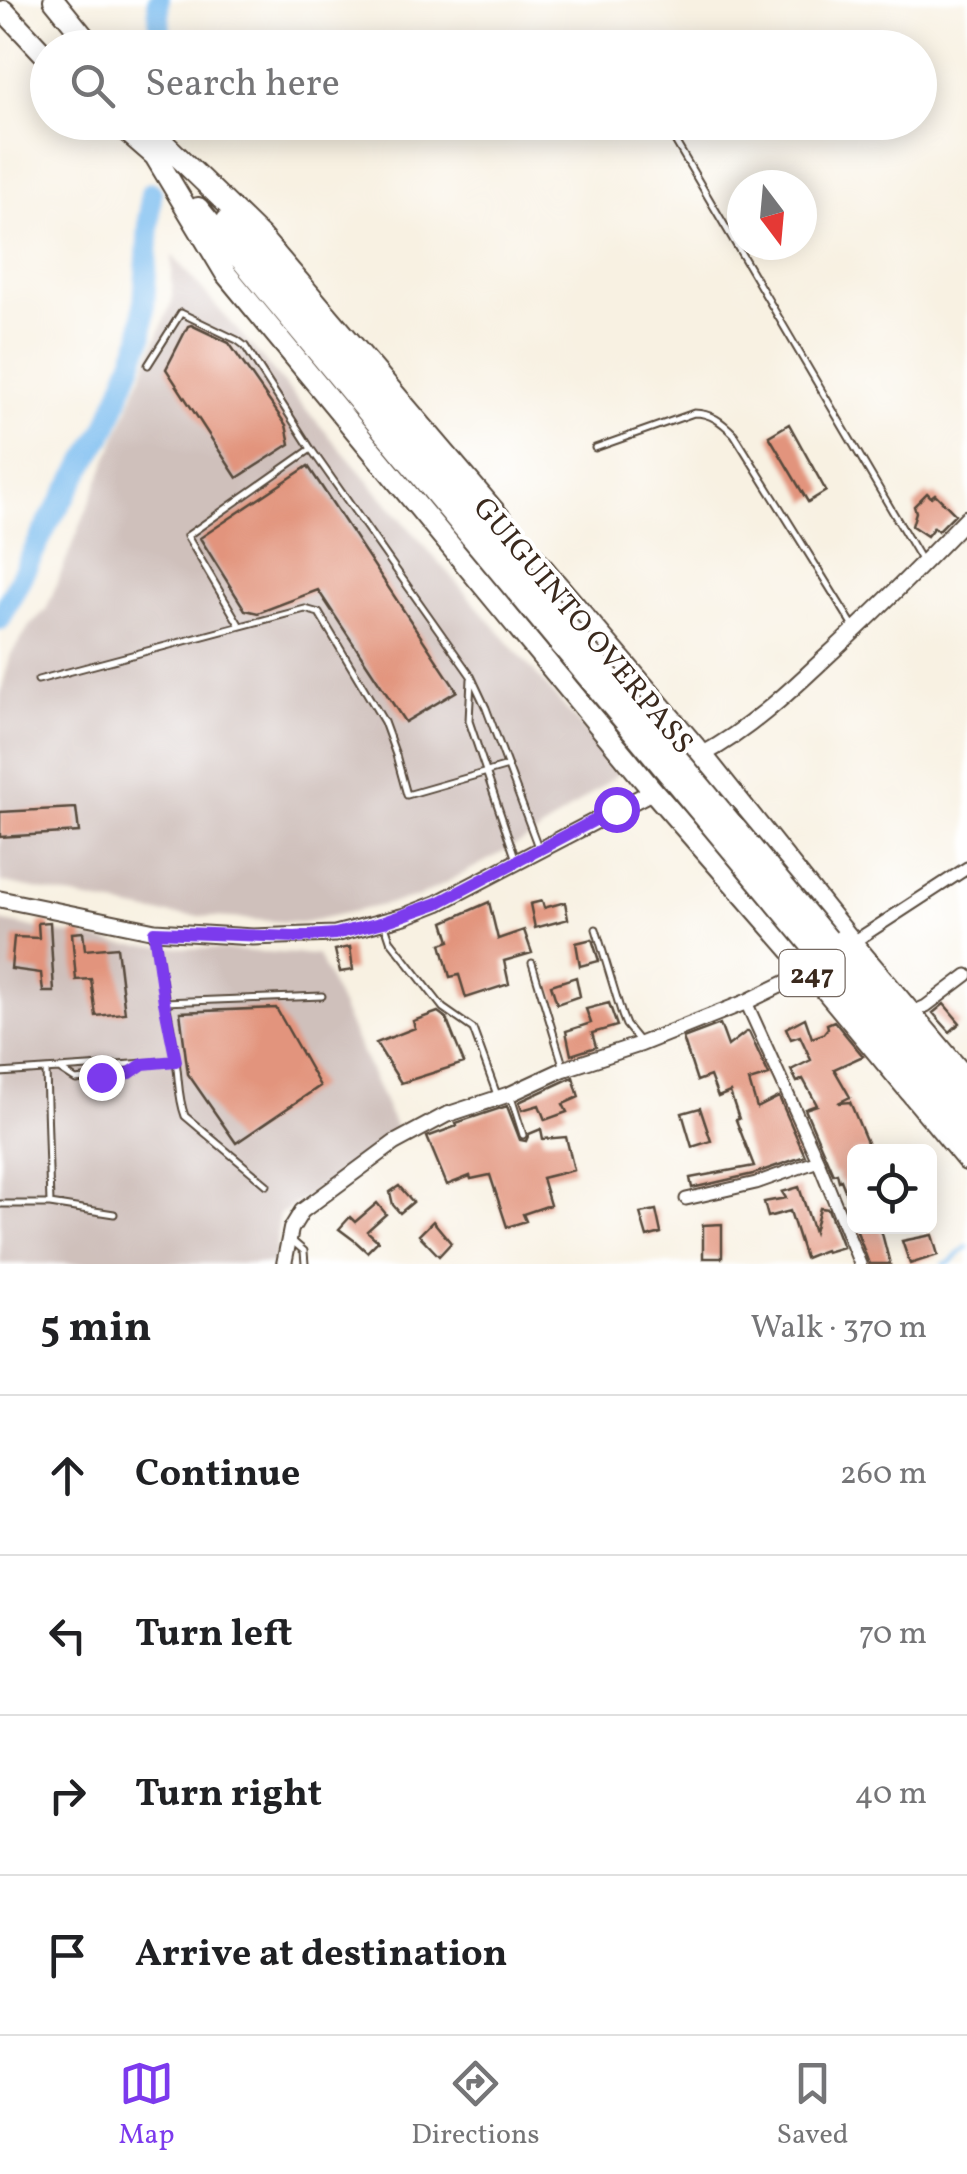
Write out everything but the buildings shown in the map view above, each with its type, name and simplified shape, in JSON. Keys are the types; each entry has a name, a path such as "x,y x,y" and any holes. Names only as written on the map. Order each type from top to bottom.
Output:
{"highway":[{"path":"54,0 78,30"},
{"path":"4,11 30,39"},
{"path":"143,140 260,236 702,755"},
{"path":"157,140 226,274 653,792"},
{"name":"GUIGUINTO OVERPASS","path":"160,151 478,531 967,1132"},
{"name":"247","path":"702,755 852,944 966,1076"},
{"name":"247","path":"653,792 818,953 967,1160"},
{"name":"GUIGUINTO OVERPASS","path":"818,953 967,1109"}],"main road":[{"path":"702,755 779,701 967,518"},
{"path":"0,899 154,932 295,937 335,934 438,903 653,792"}],"street":[{"path":"852,944 967,868"},
{"path":"284,1264 291,1229 302,1211 394,1143 446,1115 746,1002 818,953"},
{"path":"910,1012 926,1006 967,976"},
{"path":"746,1002 860,1264"},
{"path":"686,1199 756,1183 818,1162"}],"lane":[{"path":"675,140 923,563"},
{"path":"148,365 181,313 246,346 312,449 471,676 539,849"},
{"path":"596,448 694,413 721,421 734,434 856,630"},
{"path":"240,627 186,536 312,449"},
{"path":"38,680 305,609 319,613 384,722 406,796 508,766"},
{"path":"471,676 469,721 516,862"},
{"path":"384,922 390,940 443,1008 473,1029 522,1135"},
{"path":"596,929 622,1015 640,1044"},
{"path":"154,932 179,1101 185,1116 267,1185"},
{"path":"532,963 564,1070"},
{"path":"164,1002 322,996"},
{"path":"0,1074 176,1061"},
{"path":"59,1069 76,1080 130,1073 143,1064"},
{"path":"46,1070 50,1204"},
{"path":"0,1204 50,1204 114,1214"},
{"path":"290,1238 304,1251 305,1264"}],"shaded area":[{"path":"172,255 621,772 535,835 419,897 301,923 153,913 0,882 0,695 11,654 31,624 46,610 172,301"},
{"path":"0,921 118,944 318,955 399,1135 279,1215 275,1264 0,1264"}],"waterway":[{"path":"158,0 160,30"},
{"path":"0,619 48,523 107,427 142,337 151,193"},
{"path":"944,1264 967,1247"}],"route":[{"path":"101,1077 130,1073 143,1064 176,1061 154,932 295,937 335,934 384,922 438,903 616,809"}]}
